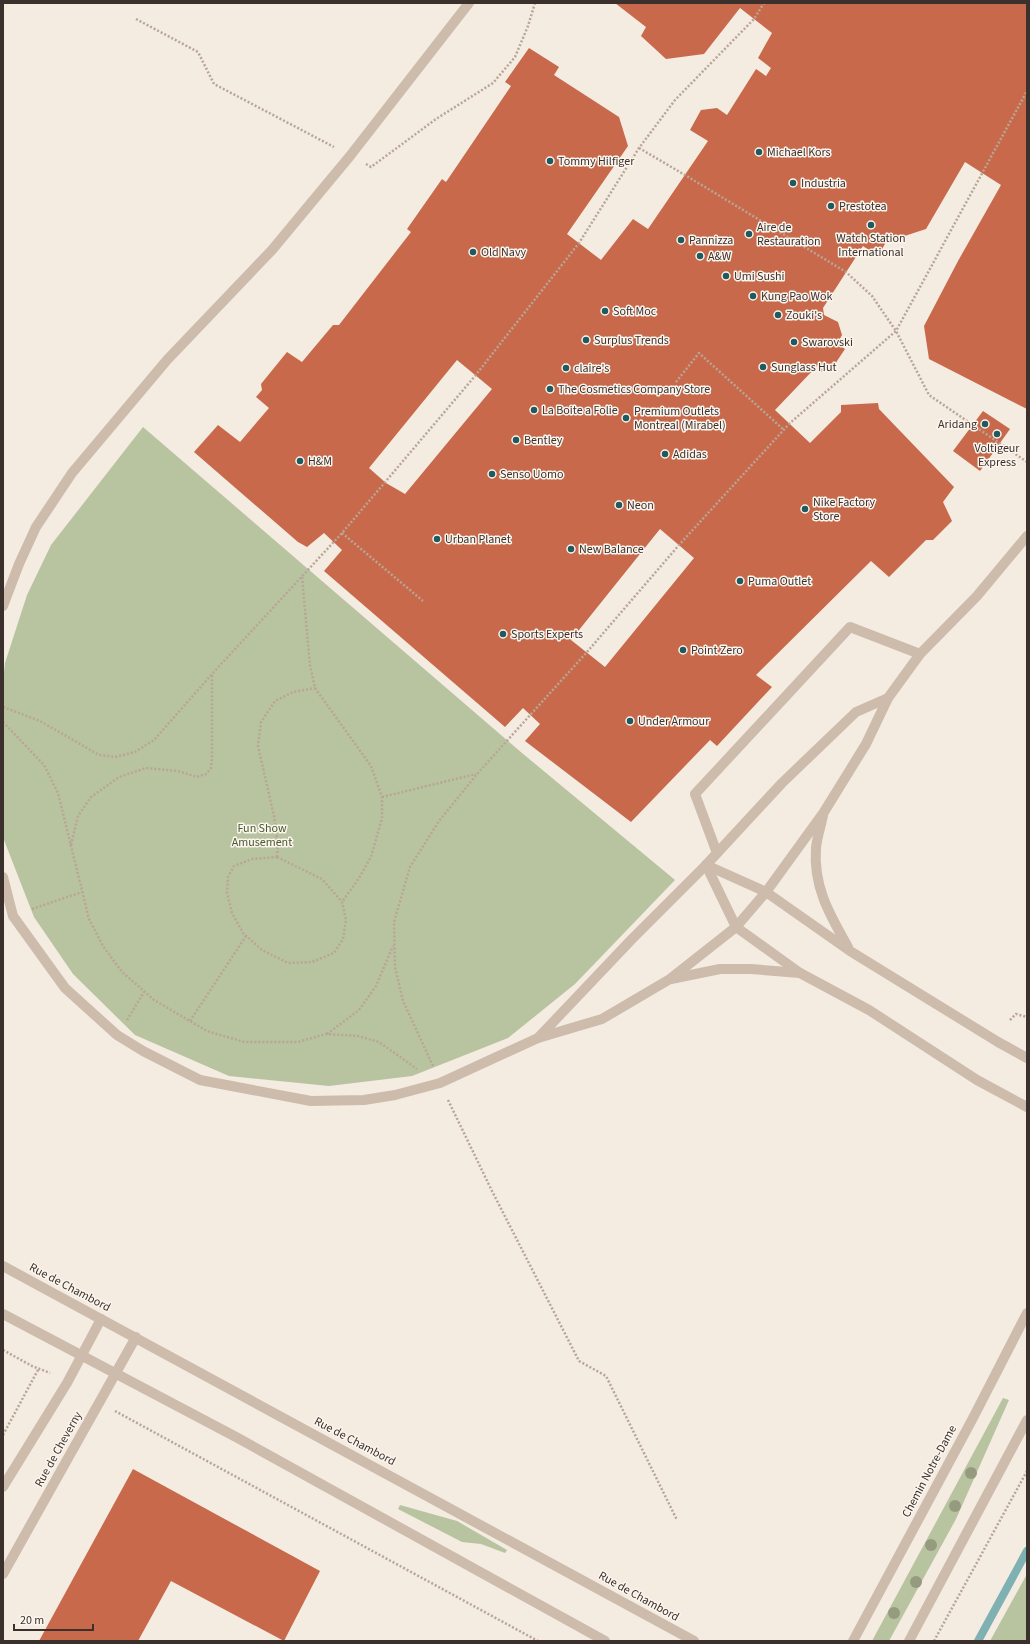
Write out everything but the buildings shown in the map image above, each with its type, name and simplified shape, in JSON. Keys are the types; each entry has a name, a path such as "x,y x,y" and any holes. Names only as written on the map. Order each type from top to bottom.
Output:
{"street":[{"path":"3,606 19,564 36,527 72,473 167,360 272,250 350,156 469,3"},
{"path":"3,877 13,916 64,988 117,1036 200,1080 312,1101 364,1100 395,1095 440,1083 538,1038 602,1019 670,979 736,928 766,892 824,812 866,744 888,698 920,654 977,596 1027,536"},
{"path":"717,853 695,794 850,627 920,654"},
{"path":"538,1038 632,939 706,866 782,783 856,712 888,698"},
{"path":"824,812 816,848 818,878 827,910 850,951"},
{"path":"706,866 766,892 850,951 1027,1058"},
{"path":"706,866 736,928 800,973 869,1010 977,1080 1027,1107"},
{"path":"670,979 720,970 751,969 800,973"},
{"path":"1015,1052 1027,1051"},
{"name":"Rue de Chambord","path":"3,1266 694,1641"},
{"name":"Chemin Notre-Dame","path":"853,1641 973,1418 1027,1313"},
{"path":"3,1314 236,1437 605,1641"},
{"name":"Rue de Cheverny","path":"3,1487 67,1383 101,1319"},
{"name":"Rue de Cheverny","path":"3,1574 136,1337"},
{"path":"909,1641 1027,1420"}],"path":[{"path":"136,19 198,52 214,84 371,167 436,119 493,83 515,57 528,26 535,3"},
{"path":"3,707 40,721 99,755 115,758 135,752 154,740 212,674 342,533 475,376 579,243 639,148 675,100 754,19 764,3"},
{"path":"677,1520 606,1376 579,1361 492,1191 440,1083 403,1001 395,967 394,922 410,867 439,821 477,774 587,652 679,545 784,430 896,331 1027,92"},
{"path":"639,148 846,272 872,296 896,331 929,395 1027,462"},
{"path":"676,382 700,353 784,430"},
{"path":"342,533 423,601"},
{"path":"302,578 310,665 315,688 371,766 382,797 382,818 371,857 359,878 342,902"},
{"path":"71,846 78,816 91,797 119,777 146,768 178,771 197,777 206,774 211,768 212,674"},
{"path":"277,857 278,845 274,816 258,746 261,722 275,701 293,692 315,688"},
{"path":"3,722 44,765 58,793 89,919 103,946 122,972 144,992 154,1000 207,1031 244,1042 298,1042 326,1034 358,1036 379,1042 406,1062 440,1083"},
{"path":"382,797 477,774"},
{"path":"277,857 322,879 342,902 346,920 343,939 334,953 312,962 288,962 262,950 243,933 232,913 227,893 228,877 234,866 252,858 277,857"},
{"path":"13,916 82,892"},
{"path":"190,1021 246,936"},
{"path":"326,1034 359,1010 376,986 394,944"},
{"path":"117,1036 144,992"},
{"path":"1010,1020 1016,1014 1027,1017"},
{"path":"3,1350 46,1371"},
{"path":"3,1435 39,1368"},
{"path":"122,1415 538,1641"},
{"path":"934,1641 1027,1471"}],"green space":[{"name":"Fun Show Amusement","path":"143,427 522,753 675,880 575,984 508,1038 412,1076 329,1086 229,1076 135,1035 73,974 34,917 4,840 3,833 3,682 5,663 27,595 51,545"},
{"path":"1003,1398 1009,1400 956,1519 889,1641 872,1641"},
{"path":"400,1505 457,1521 507,1550 505,1553 481,1544 462,1542 398,1509"},
{"path":"1027,1574 1027,1641 990,1641"}],"waterway":[{"path":"978,1641 1027,1551"}],"place":[{"name":"Michael Kors","path":"759,152"},
{"name":"Tommy Hilfiger","path":"550,161"},
{"name":"Industria","path":"793,183"},
{"name":"Prestotea","path":"831,206"},
{"name":"Watch Station International","path":"871,225"},
{"name":"Aire de Restauration","path":"749,234"},
{"name":"Pannizza","path":"681,240"},
{"name":"Old Navy","path":"473,252"},
{"name":"A&W","path":"700,256"},
{"name":"Umi Sushi","path":"726,276"},
{"name":"Kung Pao Wok","path":"753,296"},
{"name":"Soft Moc","path":"605,311"},
{"name":"Zouki's","path":"778,315"},
{"name":"Surplus Trends","path":"586,340"},
{"name":"Swarovski","path":"794,342"},
{"name":"Sunglass Hut","path":"763,367"},
{"name":"claire's","path":"566,368"},
{"name":"The Cosmetics Company Store","path":"550,389"},
{"name":"La Boite a Folie","path":"534,410"},
{"name":"Premium Outlets Montreal (Mirabel)","path":"626,418"},
{"name":"Aridang","path":"985,424"},
{"name":"Voltigeur Express","path":"997,434"},
{"name":"Bentley","path":"516,440"},
{"name":"Adidas","path":"665,454"},
{"name":"H&M","path":"300,461"},
{"name":"Senso Uomo","path":"492,474"},
{"name":"Neon","path":"619,505"},
{"name":"Nike Factory Store","path":"805,509"},
{"name":"Urban Planet","path":"437,539"},
{"name":"New Balance","path":"571,549"},
{"name":"Puma Outlet","path":"740,581"},
{"name":"Sports Experts","path":"503,634"},
{"name":"Point Zero","path":"683,650"},
{"name":"Under Armour","path":"630,721"}]}
